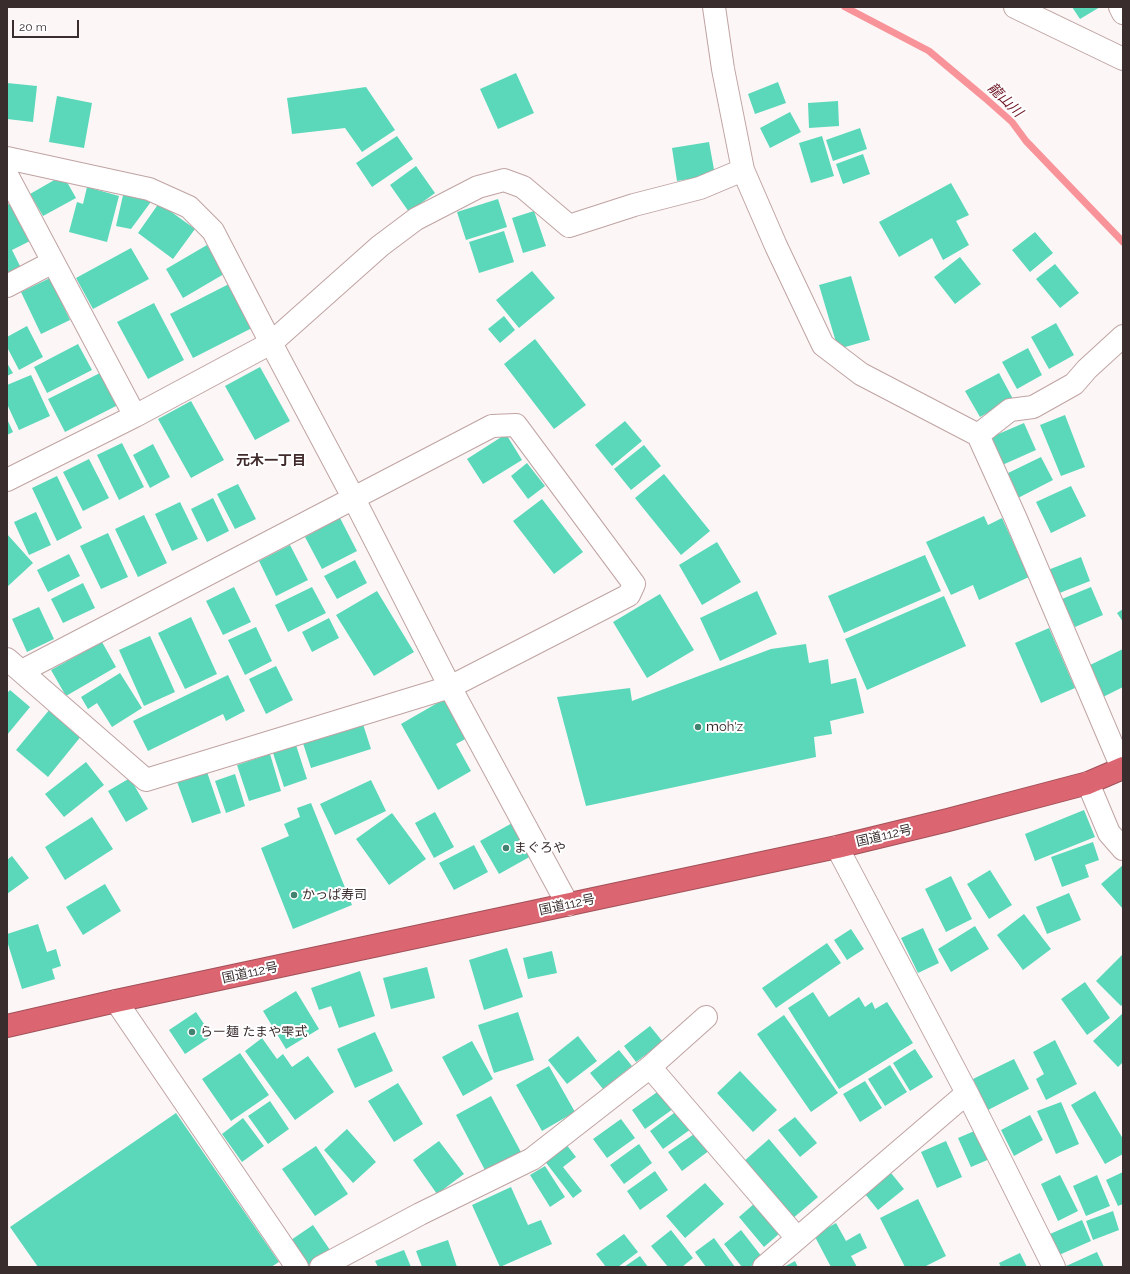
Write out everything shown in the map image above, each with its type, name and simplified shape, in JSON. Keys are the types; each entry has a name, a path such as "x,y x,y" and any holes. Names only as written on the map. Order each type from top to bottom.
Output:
{"highway":[{"name":"国道112号","path":"7,1026 116,1001 837,847 948,820 1088,783 1122,768"}],"street":[{"path":"714,7 723,69 743,170 776,246 823,345 861,374 978,435 1122,768"},
{"path":"1016,7 1123,60"},
{"path":"1120,7 1123,13"},
{"path":"7,158 149,189 189,207 213,231 354,499 450,687 568,905"},
{"path":"7,480 135,416 271,343 380,246 416,218 478,187 504,180 523,187 569,226 634,205 700,188 743,170"},
{"path":"7,175 135,416"},
{"path":"7,286 53,262"},
{"path":"978,435 1010,410 1033,407 1074,384 1087,369 1123,336"},
{"path":"516,425 634,584 629,595 450,687 146,780 15,665 354,499 492,426 516,425"},
{"path":"1088,783 1109,833 1123,849"},
{"path":"837,847 967,1093 1054,1267"},
{"path":"116,1001 297,1267"},
{"path":"321,1267 420,1214 532,1159 650,1067 706,1017"},
{"path":"650,1067 797,1238"},
{"path":"764,1267 967,1093"}],"building":[{"path":"1072,7 1100,7 1080,19"},
{"path":"516,73 534,113 498,129 480,89"},
{"path":"778,82 786,103 755,114 748,94"},
{"path":"7,83 37,86 33,122 7,119"},
{"path":"366,87 395,130 362,152 345,128 292,134 287,98"},
{"path":"57,96 92,103 84,148 49,142"},
{"path":"838,101 839,126 809,128 808,103"},
{"path":"790,112 801,132 770,148 760,128"},
{"path":"860,128 867,149 833,161 826,140"},
{"path":"397,136 413,159 372,187 356,163"},
{"path":"822,136 834,176 811,183 799,143"},
{"path":"709,142 715,175 677,181 672,148"},
{"path":"863,154 870,174 843,184 836,164"},
{"path":"416,166 435,193 409,212 390,185"},
{"path":"63,175 76,198 43,216 30,194"},
{"path":"951,183 969,215 956,221 969,245 943,260 932,238 899,257 879,222"},
{"path":"87,187 119,196 107,242 69,232 77,202 83,204"},
{"path":"124,191 153,199 131,229 116,226"},
{"path":"498,199 507,227 466,240 457,212"},
{"path":"13,202 32,240 12,250 21,268 7,276 7,205"},
{"path":"159,203 195,229 173,259 138,233"},
{"path":"534,211 546,246 523,253 512,218"},
{"path":"504,231 514,262 479,273 469,242"},
{"path":"1035,232 1053,253 1030,272 1012,250"},
{"path":"207,245 224,274 183,298 166,269"},
{"path":"131,248 149,279 93,309 76,278"},
{"path":"960,257 981,284 955,304 934,277"},
{"path":"1055,264 1079,293 1060,308 1036,279"},
{"path":"532,271 555,298 519,328 496,300"},
{"path":"851,276 870,340 838,349 819,285"},
{"path":"50,278 70,320 41,334 21,292"},
{"path":"229,284 252,328 193,358 170,314"},
{"path":"154,303 184,360 148,379 117,322"},
{"path":"504,316 515,330 500,343 488,329"},
{"path":"1056,323 1074,355 1049,369 1031,337"},
{"path":"27,326 43,357 19,370 7,347 7,337"},
{"path":"535,339 586,405 554,429 504,364"},
{"path":"78,344 92,370 47,393 34,367"},
{"path":"1028,348 1042,375 1017,389 1002,362"},
{"path":"7,363 13,373 7,376"},
{"path":"260,367 290,421 255,440 225,386"},
{"path":"102,372 118,405 65,432 48,399"},
{"path":"999,373 1013,399 980,417 965,391"},
{"path":"31,375 50,416 19,430 7,404 7,385"},
{"path":"191,401 224,460 191,478 158,419"},
{"path":"1065,415 1085,467 1061,476 1040,425"},
{"path":"7,419 13,432 7,435"},
{"path":"625,421 642,441 612,466 595,445"},
{"path":"1024,423 1036,450 1000,466 989,438"},
{"path":"506,434 522,460 483,484 467,459"},
{"path":"122,443 144,487 119,500 97,455"},
{"path":"153,444 170,477 150,488 133,455"},
{"path":"644,445 661,466 631,490 614,469"},
{"path":"1041,457 1053,480 1018,498 1006,474"},
{"path":"89,459 109,498 83,511 63,472"},
{"path":"527,463 545,486 528,499 511,476"},
{"path":"664,474 710,531 681,555 635,498"},
{"path":"57,476 82,528 57,541 32,488"},
{"path":"238,484 256,519 235,529 217,494"},
{"path":"1071,486 1086,516 1051,533 1036,502"},
{"path":"213,498 229,531 207,542 191,509"},
{"path":"542,499 583,552 554,574 513,521"},
{"path":"180,502 198,539 172,551 155,514"},
{"path":"36,512 51,545 29,555 14,522"},
{"path":"144,515 167,563 138,577 115,529"},
{"path":"984,516 988,525 1002,518 1029,577 979,600 973,585 951,595 926,542"},
{"path":"340,518 357,551 322,569 305,537"},
{"path":"108,533 128,577 101,589 80,546"},
{"path":"7,534 33,563 7,587"},
{"path":"717,542 741,582 702,605 679,565"},
{"path":"290,545 308,580 276,596 259,561"},
{"path":"69,554 80,576 48,592 37,570"},
{"path":"925,555 941,591 844,633 828,596"},
{"path":"1081,557 1090,581 1057,594 1048,570"},
{"path":"355,560 367,583 337,599 324,576"},
{"path":"83,583 95,608 63,623 51,599"},
{"path":"234,587 251,622 223,635 206,601"},
{"path":"312,587 326,613 288,632 275,605"},
{"path":"1091,587 1103,615 1075,627 1062,599"},
{"path":"377,591 414,652 374,676 336,615"},
{"path":"757,591 777,634 720,661 700,618"},
{"path":"660,594 694,650 647,678 613,622"},
{"path":"944,596 966,646 867,690 845,639"},
{"path":"39,607 54,639 27,652 12,619"},
{"path":"1123,609 1123,622 1117,613"},
{"path":"191,617 217,674 185,689 158,633"},
{"path":"329,618 339,638 312,652 302,632"},
{"path":"256,627 272,661 245,675 228,640"},
{"path":"1049,628 1075,688 1041,703 1015,643"},
{"path":"150,636 175,692 144,706 119,650"},
{"path":"102,642 116,667 66,696 51,670"},
{"name":"ｍoh'z","path":"806,644 809,663 828,659 831,684 856,678 864,713 830,721 832,734 814,737 816,757 586,806 557,697 630,688 632,701 771,649"},
{"path":"1123,649 1123,687 1101,698 1086,667"},
{"path":"276,666 293,700 266,714 249,679"},
{"path":"120,673 142,708 112,727 97,703 88,709 81,697"},
{"path":"228,675 245,711 226,721 223,714 148,751 133,721"},
{"path":"10,690 30,707 7,735 7,693"},
{"path":"446,698 469,737 456,744 471,771 438,790 401,724"},
{"path":"50,709 82,735 48,777 16,750"},
{"path":"362,721 371,749 311,768 302,740"},
{"path":"296,745 307,779 284,787 273,753"},
{"path":"270,754 281,791 249,801 237,765"},
{"path":"86,762 104,785 64,817 45,794"},
{"path":"206,769 221,813 192,823 176,779"},
{"path":"235,774 245,806 226,813 215,781"},
{"path":"130,778 148,809 126,822 108,791"},
{"path":"371,780 386,811 335,835 320,804"},
{"path":"311,803 352,905 293,929 261,848 289,836 284,824 300,817 297,808"},
{"path":"1084,810 1095,837 1035,861 1025,834"},
{"path":"435,812 454,847 434,858 415,823"},
{"path":"392,813 426,859 389,885 356,839"},
{"path":"92,817 113,849 65,880 45,847"},
{"name":"まぐろや","path":"514,822 533,855 499,874 480,841"},
{"path":"1093,842 1099,860 1085,865 1089,877 1062,887 1051,857"},
{"path":"474,845 488,872 454,890 439,863"},
{"path":"12,856 29,878 7,894 7,860"},
{"path":"1123,865 1123,909 1101,884"},
{"path":"990,870 1012,905 989,919 967,884"},
{"path":"951,876 972,919 946,932 925,889"},
{"path":"105,884 121,911 83,935 66,907"},
{"path":"1069,893 1081,920 1047,934 1036,907"},
{"path":"1024,914 1051,949 1023,970 997,935"},
{"path":"38,924 47,952 56,949 61,966 52,969 55,979 22,989 7,941 7,934"},
{"path":"975,926 989,949 951,972 938,949"},
{"path":"923,928 939,963 918,973 901,938"},
{"path":"851,929 864,949 847,960 834,940"},
{"path":"827,943 841,963 776,1008 762,988"},
{"path":"507,948 523,997 484,1010 469,960"},
{"path":"552,951 557,973 528,979 523,958"},
{"path":"1123,954 1123,1004 1121,1006 1096,981"},
{"path":"427,967 435,998 391,1009 383,978"},
{"path":"360,971 375,1016 339,1028 331,1006 319,1010 311,988"},
{"path":"1085,982 1110,1018 1087,1035 1061,999"},
{"path":"296,991 319,1029 286,1049 263,1011"},
{"path":"813,992 829,1017 859,997 865,1007 872,1002 875,1009 887,1002 913,1043 839,1089 788,1008"},
{"path":"196,1012 212,1036 185,1054 169,1030"},
{"path":"518,1012 534,1060 494,1073 478,1025"},
{"path":"1123,1013 1123,1062 1118,1067 1093,1041"},
{"path":"784,1015 838,1093 811,1112 757,1034"},
{"path":"650,1026 663,1042 636,1062 624,1046"},
{"path":"375,1032 393,1071 355,1088 337,1049"},
{"path":"578,1036 597,1061 567,1084 548,1060"},
{"path":"262,1038 277,1059 283,1054 292,1067 308,1056 334,1092 295,1120 245,1051"},
{"path":"1055,1040 1077,1084 1046,1100 1036,1079 1044,1074 1033,1052"},
{"path":"472,1041 493,1079 463,1096 442,1057"},
{"path":"915,1049 933,1077 910,1091 893,1063"},
{"path":"619,1050 632,1066 603,1089 590,1073"},
{"path":"240,1053 269,1095 231,1121 202,1079"},
{"path":"1014,1059 1029,1089 988,1110 973,1079"},
{"path":"890,1065 907,1092 885,1106 868,1079"},
{"path":"549,1066 575,1112 542,1131 516,1085"},
{"path":"740,1071 777,1110 753,1132 717,1093"},
{"path":"865,1081 882,1108 860,1122 843,1094"},
{"path":"398,1083 423,1124 394,1142 368,1101"},
{"path":"660,1090 673,1109 645,1129 632,1110"},
{"path":"1095,1091 1123,1139 1123,1154 1105,1164 1071,1105"},
{"path":"491,1096 522,1154 486,1172 456,1115"},
{"path":"270,1101 289,1129 268,1144 248,1116"},
{"path":"1061,1102 1079,1144 1056,1154 1037,1111"},
{"path":"678,1110 691,1129 663,1149 650,1131"},
{"path":"176,1113 279,1262 271,1267 38,1267 10,1227"},
{"path":"1030,1115 1043,1140 1014,1156 1001,1130"},
{"path":"795,1117 817,1143 800,1157 778,1130"},
{"path":"243,1118 264,1146 242,1162 222,1134"},
{"path":"621,1119 635,1138 607,1158 593,1139"},
{"path":"347,1129 376,1162 353,1183 324,1150"},
{"path":"979,1129 992,1158 971,1167 958,1138"},
{"path":"697,1132 710,1150 682,1171 668,1152"},
{"path":"769,1139 818,1197 792,1219 743,1162"},
{"path":"439,1141 464,1174 437,1194 413,1160"},
{"path":"946,1141 962,1177 937,1188 921,1152"},
{"path":"566,1144 576,1157 563,1167 582,1191 573,1198 544,1160"},
{"path":"639,1144 652,1163 624,1184 610,1165"},
{"path":"316,1146 348,1194 315,1216 282,1169"},
{"path":"545,1166 565,1197 550,1207 530,1175"},
{"path":"655,1171 668,1190 640,1210 627,1191"},
{"path":"1123,1172 1123,1204 1118,1206 1106,1180"},
{"path":"891,1173 904,1189 878,1210 865,1194"},
{"path":"1060,1175 1078,1211 1058,1221 1041,1184"},
{"path":"1097,1175 1110,1206 1086,1216 1073,1186"},
{"path":"705,1183 724,1204 685,1238 666,1216"},
{"path":"511,1187 528,1225 541,1220 552,1244 500,1267 472,1205"},
{"path":"918,1199 946,1256 924,1267 905,1267 880,1218"},
{"path":"755,1203 780,1233 764,1247 739,1217"},
{"path":"1113,1211 1119,1230 1093,1240 1086,1221"},
{"path":"1082,1220 1091,1241 1059,1255 1050,1234"},
{"path":"836,1223 846,1241 860,1233 867,1248 851,1256 857,1267 831,1267 814,1235"},
{"path":"313,1225 330,1250 308,1265 291,1240"},
{"path":"671,1230 693,1258 682,1267 668,1267 651,1246"},
{"path":"741,1230 762,1257 750,1267 742,1267 724,1244"},
{"path":"624,1234 638,1252 618,1267 606,1267 596,1254"},
{"path":"714,1238 735,1267 706,1267 695,1252"},
{"path":"448,1240 457,1267 422,1267 416,1251"},
{"path":"404,1250 411,1267 378,1267 375,1261"},
{"path":"1097,1252 1104,1267 1064,1267"},
{"path":"1020,1253 1027,1267 1001,1267 999,1263"},
{"path":"640,1256 648,1267 624,1267"},
{"path":"795,1261 798,1267 784,1267"}],"waterway":[{"name":"龍山川","path":"845,7 929,51 985,98 1012,122 1026,141 1123,242"}],"place":[{"name":"ｍoh'z","path":"698,727"},
{"name":"まぐろや","path":"506,848"},
{"name":"かっぱ寿司","path":"294,895"},
{"name":"らー麺 たまや雫式","path":"192,1032"}],"district":[{"name":"元木一丁目","path":"271,461"}]}
